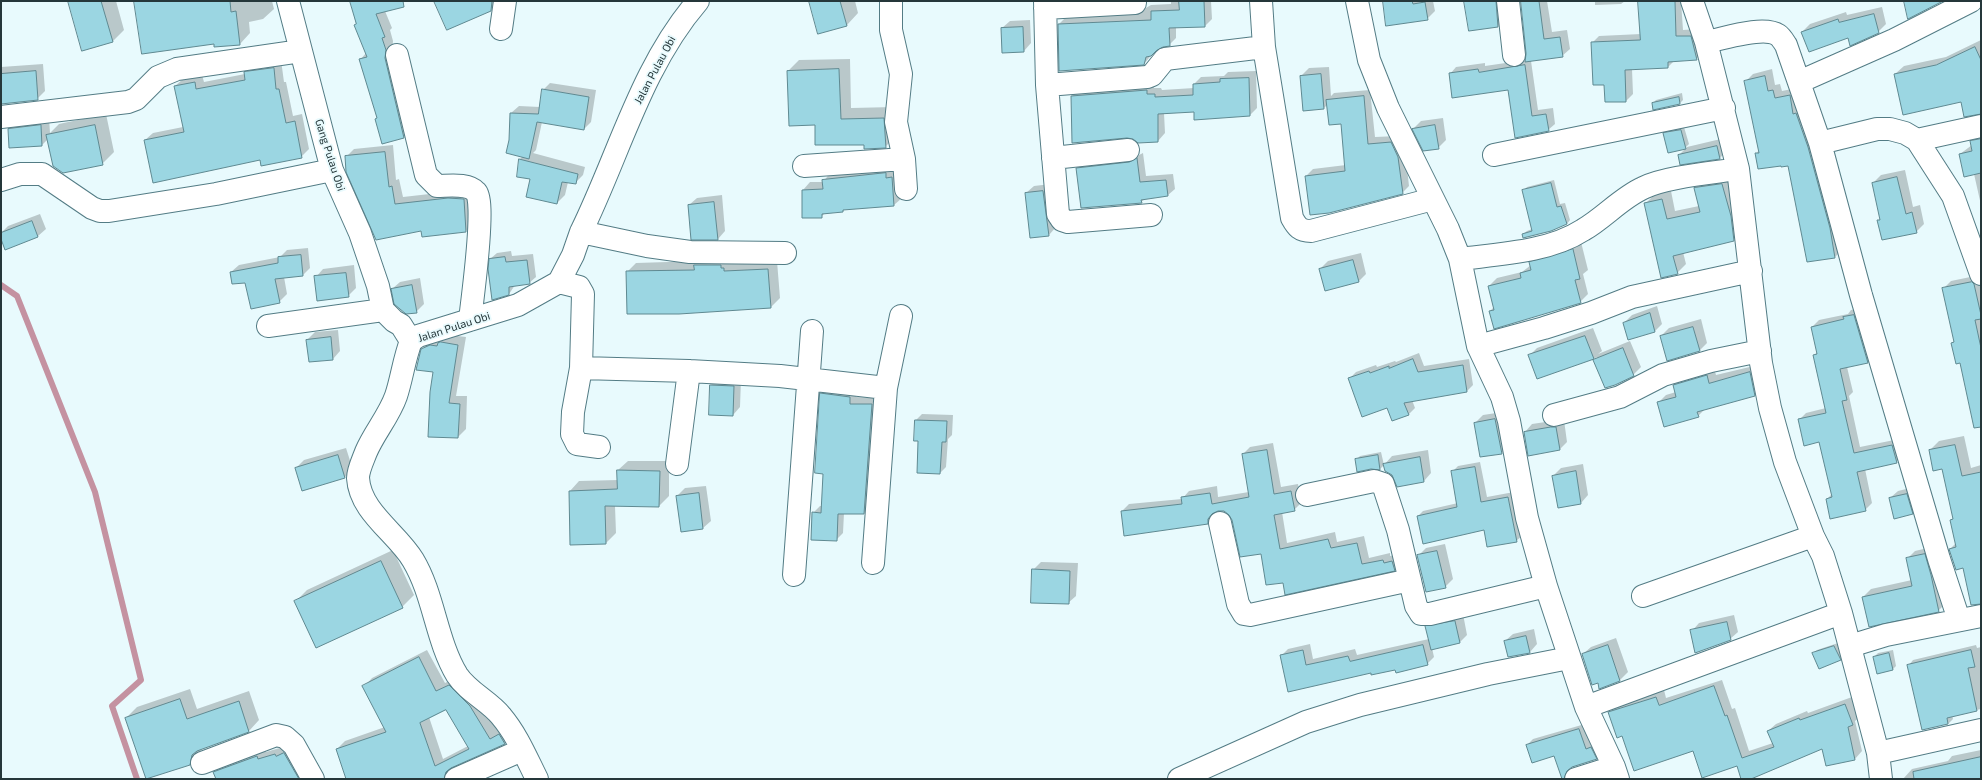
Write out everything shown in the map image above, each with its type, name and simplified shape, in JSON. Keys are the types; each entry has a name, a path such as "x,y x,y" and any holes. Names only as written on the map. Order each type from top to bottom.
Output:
{"street":[{"name":"Gang Pulau Obi","path":"288,1 332,170 360,232 378,286 383,310"},
{"path":"501,29 505,1"},
{"name":"Jalan Pulau Obi","path":"537,779 515,735 501,716 466,685 458,675 444,644 421,575 406,549 372,511 360,490 358,476 371,441 396,397 411,341 418,336 518,306 559,282 573,255 581,232 645,85 683,18 698,1"},
{"path":"891,1 890,30 901,74 896,122 904,159 906,189"},
{"path":"1261,1 1264,47 1292,218 1297,226 1302,231 1311,231 1433,200"},
{"path":"1357,1 1369,60 1388,108 1448,229 1460,259 1478,346 1502,398 1509,421 1527,518 1546,586 1586,707 1616,773 1576,779"},
{"path":"1508,1 1514,55"},
{"path":"1692,1 1706,42 1724,108 1738,169 1760,351 1770,408 1785,462 1822,556 1850,646 1878,753 1881,779"},
{"path":"1799,82 1894,40 1971,1"},
{"path":"1135,3 1045,4 1047,85 1052,158 1057,208 1058,214 1062,220 1068,222 1151,215"},
{"path":"1706,42 1757,31 1768,31 1779,35 1786,45 1820,143 1863,303 1939,559 1959,620"},
{"path":"1047,85 1147,77 1152,75 1165,59 1264,47"},
{"path":"1,117 128,102 136,99 158,77 177,69 301,51"},
{"path":"397,55 426,175 437,186 468,187 477,192 480,197 479,232 470,320"},
{"path":"1494,155 1724,108"},
{"path":"1917,140 1981,126"},
{"path":"1820,143 1876,129 1890,129 1905,133 1917,140 1953,196 1975,240 1981,274"},
{"path":"1052,158 1128,150"},
{"path":"804,166 904,159"},
{"path":"1460,259 1515,252 1553,243 1583,231 1642,188 1658,182 1738,169"},
{"path":"1,180 20,174 42,174 92,208 100,211 109,211 216,194 332,170"},
{"path":"581,232 647,246 690,252 785,253"},
{"path":"1478,346 1544,328 1591,313 1632,297 1750,271"},
{"path":"559,282 579,287 583,294 581,368 573,412 572,434 577,444 599,447"},
{"path":"268,326 383,310 394,321 401,324 411,341"},
{"path":"872,563 886,388 901,316"},
{"path":"794,575 812,331"},
{"path":"1554,415 1613,400 1663,375 1711,361 1760,351"},
{"path":"581,368 689,371 780,376 886,388"},
{"path":"677,464 689,371"},
{"path":"1307,495 1374,481 1383,484 1398,530 1418,612 1425,615 1546,586"},
{"path":"1220,523 1238,604 1244,614 1250,615 1410,580"},
{"path":"1643,596 1813,536"},
{"path":"1586,707 1840,613"},
{"path":"1850,646 1886,635 1981,616"},
{"path":"1178,779 1306,722 1360,705 1488,674 1569,658"},
{"path":"1878,753 1981,730"},
{"path":"202,763 276,735 285,737 294,745 313,779"},
{"path":"456,779 522,750"}],"building":[{"path":"68,1 101,1 113,42 82,51"},
{"path":"134,1 230,1 231,12 236,11 240,45 214,47 214,44 142,54"},
{"path":"350,1 403,1 404,7 376,14 385,37 382,38 386,50 385,58 404,138 382,144 375,119 377,118 359,59 367,57 354,25 356,24"},
{"path":"434,1 492,1 491,11 447,30"},
{"path":"809,1 840,1 847,26 818,34"},
{"path":"1179,1 1204,1 1205,27 1169,28 1170,46 1163,47 1151,56 1146,57 1144,65 1059,71 1058,24 1151,20 1151,11 1179,10"},
{"path":"1383,1 1412,1 1413,4 1425,2 1428,20 1386,26"},
{"path":"1464,1 1496,1 1498,27 1469,31"},
{"path":"1521,1 1539,1 1544,39 1560,37 1563,57 1525,62 1526,54"},
{"path":"1638,1 1675,1 1676,36 1691,36 1697,60 1668,62 1668,68 1625,70 1626,102 1605,102 1604,85 1593,85 1591,42 1640,40"},
{"path":"1904,1 1943,1 1908,19"},
{"path":"1874,14 1879,33 1850,46 1848,38 1809,52 1801,32 1838,19 1839,22"},
{"path":"1023,27 1024,52 1002,53 1001,28"},
{"path":"1975,47 1981,60 1981,114 1964,117 1961,102 1903,115 1894,74 1936,65"},
{"path":"1525,65 1532,116 1546,114 1549,131 1515,138 1508,90 1452,98 1449,73 1478,69 1479,72"},
{"path":"274,68 276,89 279,89 286,123 295,121 302,158 261,166 260,160 153,183 144,140 184,132 174,86 195,82 196,89 245,80 244,72"},
{"path":"839,69 841,119 884,118 886,148 864,149 864,145 815,145 815,125 789,126 787,71"},
{"path":"36,71 38,100 1,104 1,74"},
{"path":"1321,74 1324,109 1303,111 1300,76"},
{"path":"1765,76 1768,91 1773,90 1775,98 1790,95 1793,114 1796,113 1808,147 1830,228 1835,258 1807,262 1788,166 1758,169 1755,153 1759,153 1744,81"},
{"path":"1249,78 1250,116 1194,120 1194,112 1158,114 1158,142 1138,143 1133,139 1127,138 1072,143 1071,96 1147,90 1147,94 1155,94 1155,97 1193,95 1193,84 1220,82 1220,79"},
{"path":"542,89 589,97 584,130 537,122 529,159 506,153 509,140 510,113 538,114"},
{"path":"1364,96 1368,144 1391,142 1398,157 1403,194 1329,213 1310,215 1305,176 1345,171 1341,124 1329,125 1326,100"},
{"path":"1679,97 1680,104 1653,110 1652,103"},
{"path":"41,125 42,146 9,148 8,129"},
{"path":"95,125 103,165 63,173 53,166 46,135"},
{"path":"1435,125 1439,149 1423,151 1412,129"},
{"path":"1681,130 1686,149 1668,153 1663,133"},
{"path":"1981,139 1981,173 1964,177 1959,154 1972,151 1970,141"},
{"path":"1717,146 1720,159 1680,165 1678,155"},
{"path":"385,152 389,187 392,186 395,204 448,198 464,199 466,232 422,237 421,231 376,240 346,172 345,156"},
{"path":"1137,158 1140,182 1166,180 1168,196 1141,200 1142,203 1081,208 1076,168 1129,162"},
{"path":"519,159 578,174 576,184 562,182 557,204 526,197 530,179 517,177"},
{"path":"886,173 886,178 892,177 894,206 843,210 843,212 822,214 822,218 802,218 802,190 823,189 822,180"},
{"path":"1897,177 1906,214 1912,212 1917,233 1882,240 1877,220 1880,220 1872,183"},
{"path":"1551,183 1557,207 1561,206 1567,224 1551,231 1523,238 1522,234 1532,231 1522,190"},
{"path":"1722,184 1731,216 1734,241 1673,256 1678,274 1661,278 1644,203 1662,199 1667,219 1700,212 1694,188"},
{"path":"1043,191 1049,236 1030,238 1025,193"},
{"path":"714,202 718,240 691,240 688,205"},
{"path":"32,221 38,237 5,250 1,239 1,233"},
{"path":"1573,249 1580,279 1575,280 1581,303 1494,329 1489,311 1494,310 1488,286 1521,278 1520,273 1531,270 1529,262"},
{"path":"301,255 303,276 275,279 280,303 251,309 245,283 232,284 230,272 278,263 278,257"},
{"path":"505,257 506,262 527,260 530,284 509,287 509,295 492,300 488,269 489,259"},
{"path":"1353,260 1359,282 1325,291 1319,269"},
{"path":"694,265 721,265 721,268 724,268 724,271 768,269 771,308 679,314 627,314 626,271 694,270"},
{"path":"346,273 349,297 317,301 314,276"},
{"path":"1972,282 1974,284 1981,315 1981,319 1975,320 1981,348 1981,427 1974,428 1960,363 1956,364 1951,343 1954,342 1942,288"},
{"path":"412,285 417,313 406,314 394,304 391,289"},
{"path":"1650,313 1655,332 1628,340 1623,323"},
{"path":"1854,315 1868,363 1840,369 1847,400 1842,401 1854,453 1892,445 1897,463 1857,472 1866,511 1830,519 1826,499 1832,497 1819,442 1804,446 1798,419 1826,413 1813,355 1817,354 1811,327"},
{"path":"1693,327 1700,351 1667,361 1660,336"},
{"path":"1585,336 1594,359 1537,379 1528,355"},
{"path":"331,337 333,360 309,362 306,340"},
{"path":"441,342 458,345 449,403 460,404 458,438 428,437 430,392 433,372 416,370 421,349 430,345 437,346 438,343"},
{"path":"1623,348 1634,376 1605,388 1593,360"},
{"path":"1413,359 1418,372 1463,365 1467,392 1404,403 1409,415 1392,421 1387,408 1362,417 1348,378 1369,371 1370,373 1389,366 1389,368"},
{"path":"1750,372 1755,396 1697,412 1699,417 1664,427 1657,402 1676,397 1673,385 1707,375 1709,383"},
{"path":"710,385 734,386 733,416 709,415"},
{"path":"820,393 850,397 850,404 872,404 864,514 838,514 837,541 811,540 812,512 821,513 823,474 815,473"},
{"path":"1495,419 1502,454 1480,457 1474,423"},
{"path":"915,420 947,421 946,442 942,442 940,474 917,473 918,441 914,441"},
{"path":"1556,427 1560,450 1528,456 1524,432"},
{"path":"1955,445 1962,476 1981,472 1981,604 1971,605 1963,568 1956,570 1949,549 1956,547 1950,520 1953,519 1942,469 1933,471 1929,450"},
{"path":"1267,450 1274,494 1291,491 1295,511 1274,515 1280,549 1328,539 1331,548 1357,543 1362,564 1383,560 1384,563 1392,561 1395,571 1285,595 1283,583 1266,585 1261,554 1240,557 1232,520 1224,511 1218,511 1212,514 1208,519 1208,524 1124,536 1121,511 1182,504 1181,497 1210,493 1212,504 1249,497 1242,454"},
{"path":"338,455 345,478 302,491 295,468"},
{"path":"1378,455 1380,470 1371,469 1357,472 1355,459"},
{"path":"1420,457 1424,482 1397,487 1392,475 1385,471 1383,464"},
{"path":"1475,467 1481,502 1508,497 1517,542 1487,547 1484,530 1423,544 1417,516 1457,507 1451,471"},
{"path":"617,470 660,471 659,507 605,506 606,544 570,545 569,491 617,489"},
{"path":"1576,471 1581,504 1558,508 1552,476"},
{"path":"699,493 703,529 681,532 676,496"},
{"path":"1907,494 1913,514 1894,519 1889,498"},
{"path":"1437,551 1446,588 1426,592 1417,555"},
{"path":"1925,554 1939,612 1869,627 1862,597 1912,586 1906,558"},
{"path":"381,561 403,608 316,648 294,601"},
{"path":"1032,569 1070,571 1069,604 1031,603"},
{"path":"1455,621 1460,643 1431,650 1425,626"},
{"path":"1727,622 1731,640 1695,653 1690,630"},
{"path":"1526,636 1530,653 1508,657 1504,641"},
{"path":"1423,645 1428,665 1396,673 1395,670 1371,675 1371,673 1288,692 1280,655 1303,650 1306,665 1348,656 1350,661"},
{"path":"1608,645 1620,681 1599,689 1598,683 1592,685 1582,654"},
{"path":"1834,646 1841,660 1819,669 1812,653"},
{"path":"1971,650 1975,667 1968,668 1977,711 1947,718 1948,724 1922,730 1907,665"},
{"path":"1889,653 1893,670 1877,674 1873,657"},
{"path":"419,657 436,691 449,685 470,706 490,739 499,734 505,744 451,768 446,772 444,779 346,779 336,749 386,732 362,686","holes":["446,710 469,749 435,766 420,723"]},
{"path":"1714,686 1725,716 1727,715 1742,758 1774,747 1767,731 1799,718 1800,720 1845,704 1853,725 1848,727 1855,760 1826,766 1822,749 1751,779 1741,779 1737,766 1702,778 1693,751 1634,771 1622,736 1617,738 1608,712 1656,697 1659,705"},
{"path":"180,699 187,719 239,701 249,732 197,751 192,755 190,765 146,779 125,718"},
{"path":"1579,729 1586,749 1591,747 1597,759 1572,767 1567,771 1564,779 1562,779 1554,756 1532,763 1526,745"},
{"path":"284,753 299,779 216,779 213,772 257,756 258,759"},
{"path":"1981,757 1981,779 1914,779 1913,772"}],"waterway":[{"path":"1,285 17,296 95,492 141,680 112,706 137,779"}]}
